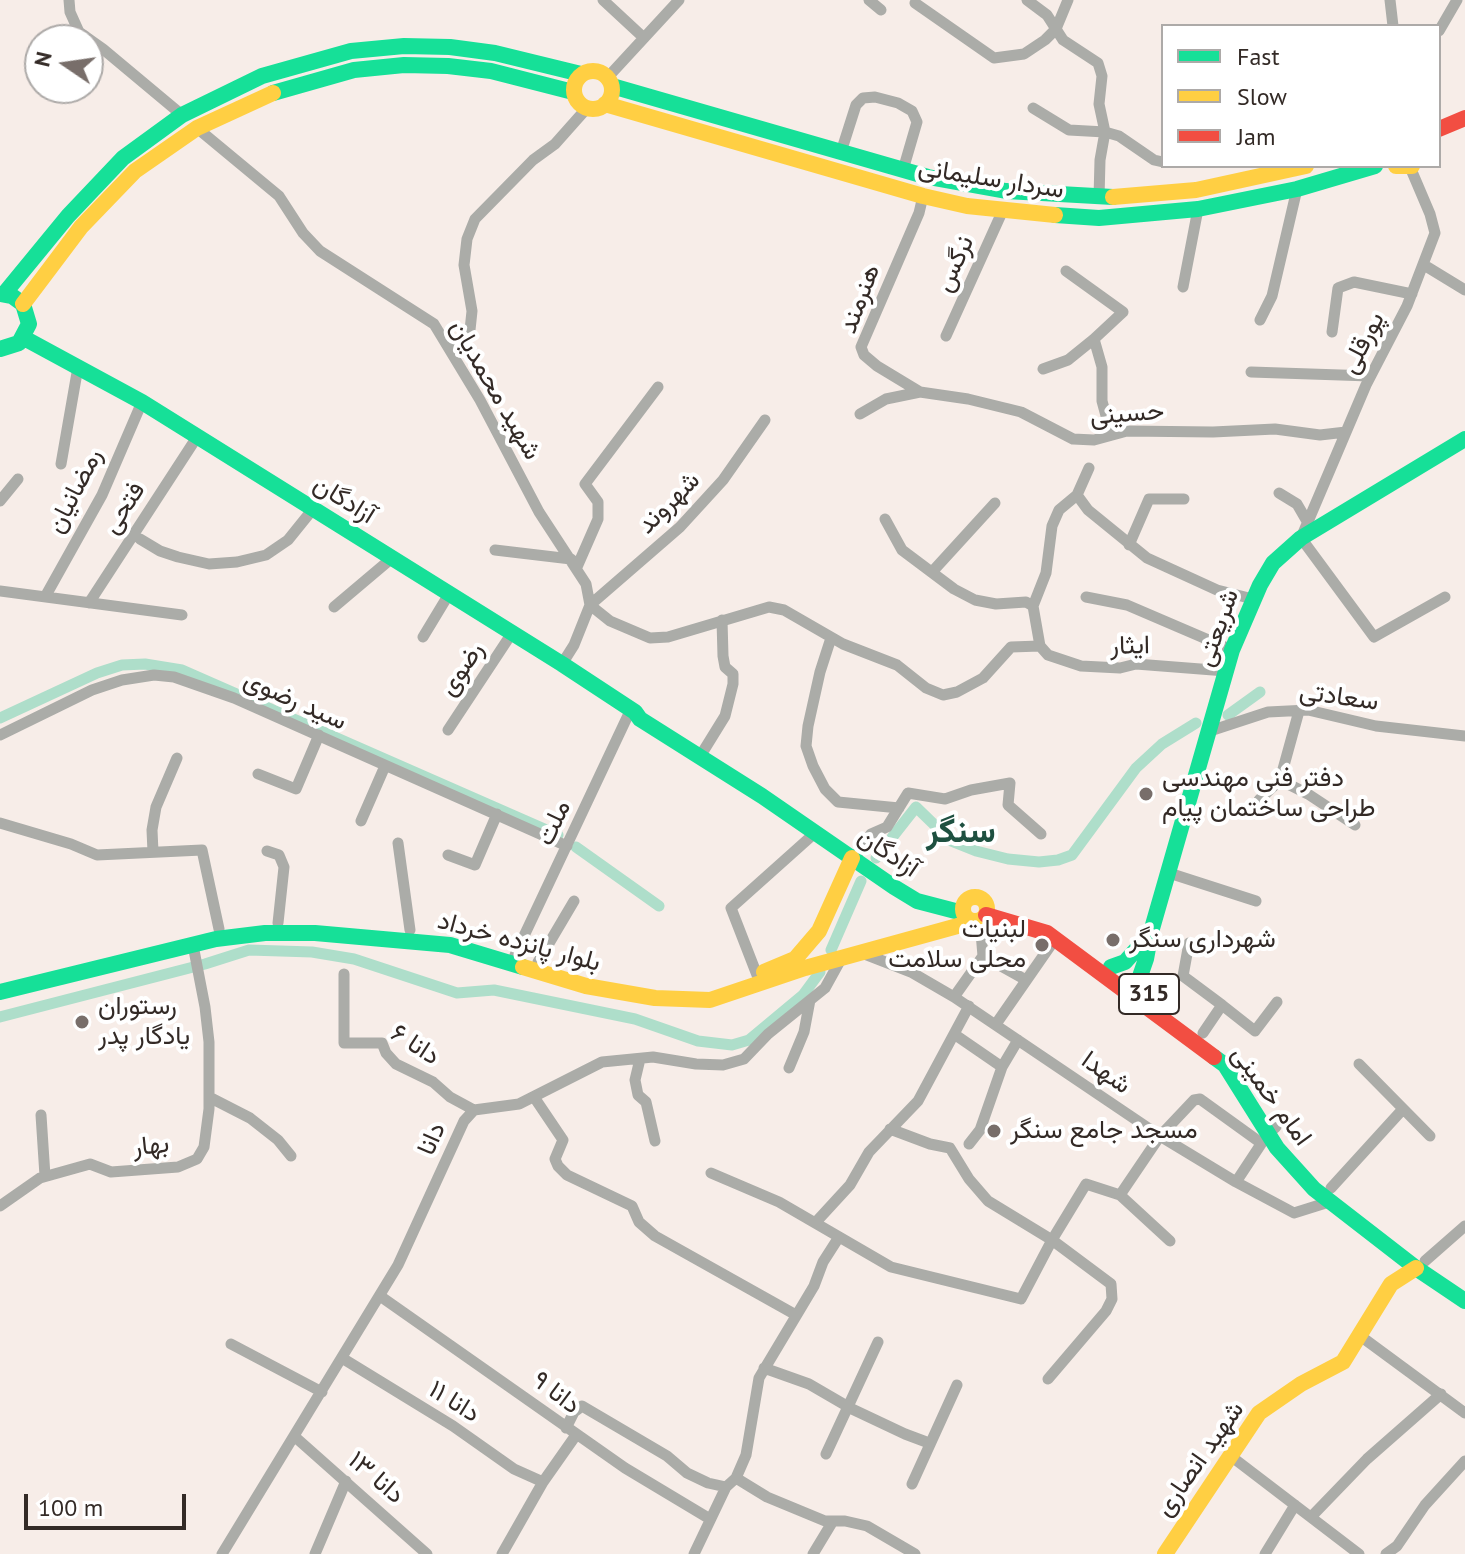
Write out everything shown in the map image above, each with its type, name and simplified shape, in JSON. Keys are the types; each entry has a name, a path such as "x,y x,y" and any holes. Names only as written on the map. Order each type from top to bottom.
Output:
{"main road":[{"path":"0,349 13,347 24,338 29,317 23,304 12,296 2,294 95,184 123,158 182,115 222,94 302,63 364,50 404,46 450,47 495,53 581,74"},
{"path":"23,304 81,227 135,171 197,128 269,94 354,70 404,65 491,71 573,92"},
{"path":"590,70 599,71 610,82 611,96 597,109 587,108 573,92 581,74 590,70"},
{"name":"سردار سلیمانی","path":"610,82 903,170 971,186 1099,198 1196,190 1297,168"},
{"name":"سردار سلیمانی","path":"605,104 923,196 1003,210 1099,218 1198,209 1297,189 1368,168"},
{"path":"1441,128 1465,118"},
{"name":"آزادگان","path":"24,338 142,402 562,664 633,710 640,719 855,856 917,901 975,914"},
{"name":"شریعتی","path":"1134,989 1232,650 1253,599 1273,563 1304,531 1462,447"},
{"name":"آزادگان","path":"633,710 644,712 820,825 855,856"},
{"name":"بلوار پانزده خرداد","path":"0,982 219,929 278,923 410,930 471,939 514,960 538,962 588,976 656,988 709,990 795,959 819,931 855,856"},
{"name":"بلوار پانزده خرداد","path":"0,992 193,945 265,933 315,933 430,942 514,960 600,988 655,998 710,1000 975,914"},
{"name":"امام خمینی","path":"975,914 1021,924 1055,939 1203,1033 1240,1069 1268,1135"},
{"name":"امام خمینی","path":"975,914 1050,924 1111,967 1225,1065 1268,1135 1309,1170 1330,1195 1465,1301"},
{"name":"شریعتی","path":"1111,967 1125,962 1151,932"},
{"name":"امام خمینی","path":"1420,1264 1465,1290"},
{"name":"شهید انصاری","path":"1165,1554 1259,1413 1301,1384 1343,1362 1391,1284 1420,1264"}],"street":[{"path":"69,0 70,12 79,32 182,115"},
{"path":"603,0 644,38"},
{"path":"610,82 679,0"},
{"path":"869,0 881,10"},
{"path":"1027,0 1047,15 1063,40 1098,63 1102,76 1099,104 1105,132 1100,160 1099,198"},
{"path":"915,3 994,58 1024,54 1045,40 1056,29 1068,0"},
{"path":"1390,0 1393,24"},
{"path":"1441,28 1457,0"},
{"path":"841,152 856,105 863,98 875,97 898,103 912,111 917,122 903,170"},
{"path":"453,353 470,330 472,311 464,265 467,239 475,219 533,160 555,144 587,108"},
{"path":"1033,108 1069,130 1119,136 1161,162"},
{"name":"شهید محمدیان","path":"197,128 279,196 303,233 320,251 434,324 453,353 539,512 586,584 590,605"},
{"name":"پورقلی","path":"1304,531 1370,376 1412,294 1435,233 1412,168"},
{"path":"1260,320 1272,296 1297,189"},
{"name":"هنرمند","path":"920,392 877,366 864,355 861,347 919,213 923,196"},
{"path":"1183,287 1198,209"},
{"name":"نرگس","path":"946,336 1003,210"},
{"path":"1424,265 1465,290"},
{"path":"1043,369 1068,360 1123,312 1066,271"},
{"path":"1332,332 1338,288 1354,282 1412,294"},
{"path":"1094,339 1102,367 1102,401 1111,434"},
{"path":"61,464 78,367"},
{"path":"1251,372 1370,376"},
{"path":"495,550 574,563 598,519 598,502 585,484 658,387"},
{"path":"860,414 886,399 920,392"},
{"name":"حسینی","path":"920,392 968,399 1021,412 1073,439 1094,440 1127,431 1275,429 1320,435 1346,432"},
{"name":"رمضانیان","path":"45,597 102,495 142,402"},
{"name":"شهروند","path":"590,605 680,527 723,480 765,420"},
{"name":"فتحی","path":"89,603 197,437"},
{"path":"562,664 574,645 590,605 610,621 650,638 668,637 769,607 784,610 831,638 897,665 913,680 943,695 957,692 983,678 1011,647 1040,646 1033,606 1046,573 1052,526 1059,510 1077,495 1089,468"},
{"path":"0,501 18,479"},
{"path":"1279,493 1297,504 1304,531 1374,637 1445,597"},
{"path":"1077,495 1088,510 1147,558 1217,590 1253,599"},
{"path":"1129,545 1149,499 1184,499"},
{"path":"932,572 995,503"},
{"path":"140,539 178,557 209,564 237,562 266,555 288,540 313,509"},
{"path":"885,519 902,550 975,600 996,604 1026,602 1033,606"},
{"path":"334,607 392,558"},
{"path":"0,591 182,615"},
{"path":"423,637 449,594"},
{"path":"1086,597 1127,605 1232,650"},
{"path":"704,750 725,716 733,684 733,674 725,667 723,656 722,620"},
{"name":"رضوی","path":"448,730 512,633"},
{"path":"831,638 817,682 808,726 806,746 813,766 825,789 838,802 899,808"},
{"name":"ایثار","path":"1040,646 1048,655 1081,666 1120,668 1136,664 1226,671"},
{"name":"سید رضوی","path":"0,735 92,690 136,676 174,677 221,693 319,735 567,846"},
{"name":"ملت","path":"514,960 633,710"},
{"name":"سعادتی","path":"1210,731 1268,712 1308,710 1376,726 1465,736"},
{"path":"1259,800 1280,780 1299,711"},
{"path":"258,774 296,789 319,735"},
{"path":"153,852 152,830 156,807 177,758"},
{"path":"361,821 385,766"},
{"path":"1280,780 1308,794 1355,825"},
{"path":"855,856 871,834 887,827 908,793 945,799 971,790 1010,783 1008,805 1041,834"},
{"path":"448,855 475,865 497,814"},
{"path":"0,823 97,855 202,850 219,929"},
{"path":"757,975 731,908 816,832"},
{"path":"398,843 410,930"},
{"path":"267,851 279,855 284,867 278,923"},
{"path":"1169,873 1256,901"},
{"path":"538,962 574,901"},
{"path":"954,997 983,956 975,914"},
{"path":"996,1024 1055,939"},
{"path":"1189,943 1183,976 1255,1031 1277,1002"},
{"name":"بهار","path":"0,1206 45,1176 90,1164 111,1172 178,1167 197,1159 204,1147 209,1097 209,1042 193,945"},
{"name":"شهدا","path":"861,953 911,972 969,1006 1160,1136 1294,1213 1330,1195"},
{"path":"983,956 1026,980"},
{"name":"دانا","path":"222,1554 398,1265 464,1121 474,1110 501,1109 534,1097 602,1062 653,1057 723,1065 744,1059 768,1034 825,988 841,959"},
{"name":"دانا ۶","path":"344,974 344,1043 382,1043 396,1064 433,1082 450,1097 474,1110"},
{"path":"789,1068 804,1032 810,1000"},
{"path":"1203,1033 1222,1005"},
{"path":"816,1222 850,1185 869,1152 918,1101 969,1006"},
{"path":"954,1034 1002,1067"},
{"path":"969,1144 980,1130 1002,1067 1018,1040"},
{"path":"640,1059 635,1080 638,1095 646,1102 655,1141"},
{"path":"1359,1064 1430,1136"},
{"path":"209,1097 250,1118 278,1140 291,1156"},
{"path":"534,1097 563,1140 555,1159 567,1175 632,1206 639,1222 655,1236 796,1315"},
{"path":"1120,1195 1160,1136 1189,1103 1200,1099 1268,1135 1236,1182"},
{"path":"1330,1195 1403,1109"},
{"path":"41,1115 45,1176"},
{"path":"890,1129 950,1148 969,1179 988,1201 1052,1240 1111,1284 1112,1299 1106,1311 1048,1379"},
{"path":"711,1173 816,1222 891,1267 1021,1299 1086,1184 1120,1195 1170,1241"},
{"path":"1420,1264 1465,1226"},
{"path":"694,1554 726,1487 736,1478 746,1455 759,1378 814,1286 823,1262 839,1237"},
{"name":"دانا ۹","path":"380,1296 571,1432 710,1519"},
{"path":"1359,1335 1465,1413"},
{"path":"826,1454 878,1342"},
{"path":"231,1344 322,1392"},
{"name":"دانا ۱۱","path":"342,1358 453,1426 514,1469 543,1482"},
{"path":"764,1368 809,1384 847,1406 929,1443"},
{"path":"912,1484 957,1385"},
{"path":"1311,1517 1367,1459 1441,1394"},
{"path":"502,1554 571,1432 574,1412 582,1406 667,1456 687,1473 726,1487"},
{"name":"دانا ۱۳","path":"294,1436 427,1554"},
{"path":"1232,1457 1359,1554"},
{"path":"1386,1554 1397,1546 1433,1496 1465,1461"},
{"path":"736,1478 767,1497 825,1521 867,1526 915,1554"},
{"path":"315,1554 346,1481"},
{"path":"1265,1554 1295,1505"},
{"path":"813,1554 833,1521"}],"waterway":[{"path":"0,718 97,673 122,665 145,664 182,670 558,835"},
{"path":"1228,715 1260,692"},
{"path":"876,858 916,807 951,841 976,851 1039,862 1072,855 1136,768 1162,744 1196,723"},
{"path":"576,847 659,906"},
{"path":"831,950 861,881"},
{"path":"0,1017 249,950 312,952 354,959 457,993 494,990 635,1019 698,1041 732,1045 749,1040 803,995 820,972"}],"traffic: fast":[{"path":"4,294 68,216 123,158 182,115 262,76 351,51 404,46 450,47 495,53 581,74"},
{"path":"273,93 354,70 404,65 491,71 573,92"},
{"path":"612,86 928,177 1006,191 1113,197"},
{"path":"1055,215 1099,218 1198,209 1297,189 1368,168"},
{"path":"0,294 12,296 23,304 29,324 19,343 0,349"},
{"path":"24,338 142,402 562,664 894,887 917,901 963,913"},
{"path":"1131,993 1146,959 1151,932 1232,650 1273,563 1301,538 1465,439"},
{"path":"0,992 216,939 265,933 315,933 450,945 523,967"},
{"path":"1111,967 1125,962 1150,934"},
{"path":"1214,1057 1225,1065 1277,1148 1314,1189 1416,1268 1465,1301"}],"traffic: slow":[{"path":"593,71 606,77 612,90 606,103 593,109 580,103 574,90 580,77 593,71"},
{"path":"23,304 81,227 135,171 197,128 273,93"},
{"path":"605,104 923,196 967,206 1055,215"},
{"path":"1113,197 1196,190 1297,168"},
{"path":"764,972 795,959 819,931 852,858"},
{"path":"975,897 984,900 987,909 984,918 975,921 966,918 963,909 966,900 975,897"},
{"path":"523,967 586,986 655,998 710,1000 805,968 972,922"},
{"path":"1165,1554 1259,1413 1301,1384 1343,1362 1391,1284 1416,1268"}],"traffic: jam":[{"path":"1441,128 1465,118"},
{"path":"986,915 1047,933 1214,1057"}],"place":[{"name":"دفتر فنی مهندسی طراحی ساختمان پیام","path":"1146,794"},
{"name":"شهرداری سنگر","path":"1113,940"},
{"name":"لبنیات محلی سلامت","path":"1042,945"},
{"name":"رستوران یادگار پدر","path":"82,1022"},
{"name":"مسجد جامع سنگر","path":"994,1131"}],"district":[{"name":"سنگر","path":"961,832"}]}
